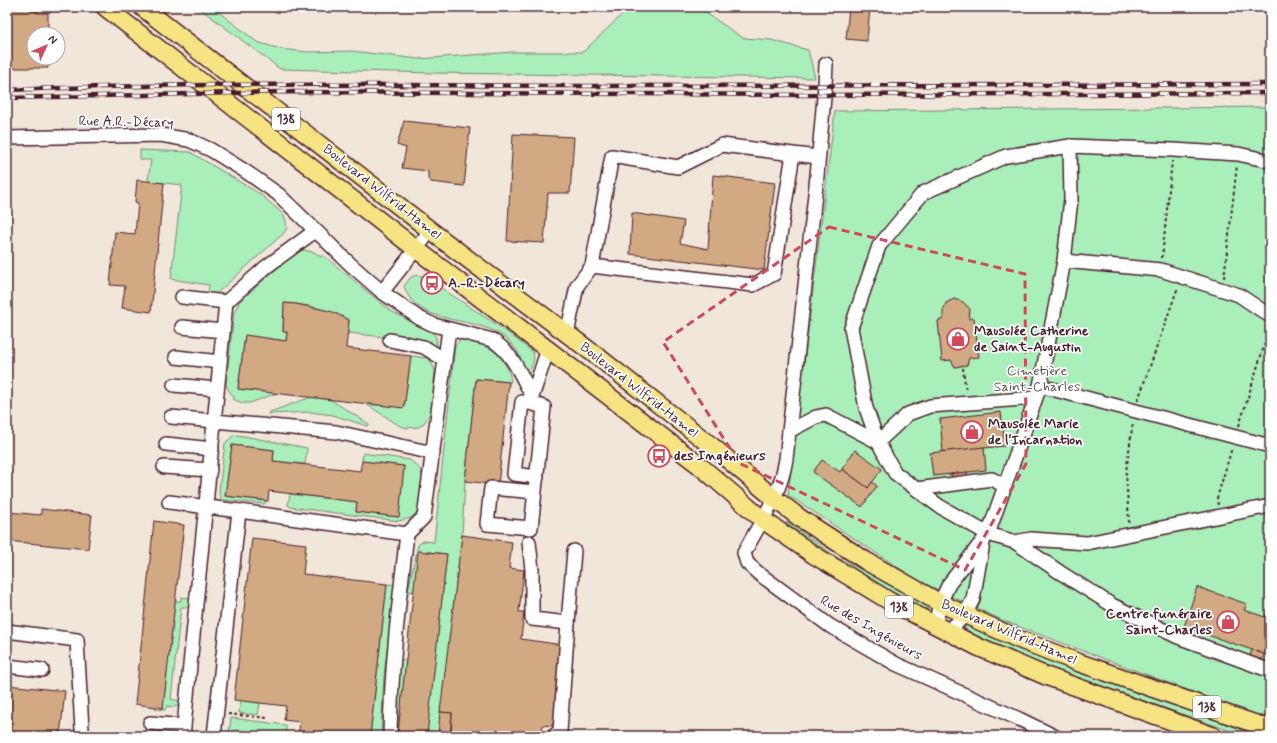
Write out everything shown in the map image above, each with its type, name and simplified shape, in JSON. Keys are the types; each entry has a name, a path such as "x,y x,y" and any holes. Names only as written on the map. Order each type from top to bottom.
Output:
{"main road":[{"name":"Boulevard Wilfrid-Hamel","path":"105,7 416,249 699,466 763,520 814,555 852,579 942,629 978,647 1046,676 1213,736"},
{"name":"Boulevard Wilfrid-Hamel","path":"142,7 713,447 775,499 800,518 866,561 965,615 1018,639 1077,662 1270,729"}],"street":[{"name":"Rue des Ingénieurs","path":"826,64 790,431 783,477 775,499 744,553 747,563 758,573 830,626 896,664 1054,736"},
{"name":"Rue A.R.-Décary","path":"7,138 161,135 189,140 211,150 278,194 350,264 382,292 419,318 434,325 492,340 499,344 511,357 531,399"},
{"path":"567,334 577,286 592,266 612,156 678,167 722,146 818,157"},
{"path":"986,538 949,584 940,602 942,629 965,615 973,599 986,538 1037,392 1064,261 1071,199 1070,146"},
{"path":"1270,161 1238,154 1070,146 1006,156 923,193 879,246 851,328 866,408 878,442 895,472 939,506 986,538 1015,542 1031,539 1087,543 1270,506"},
{"path":"592,266 753,285 774,274 793,154"},
{"path":"382,292 431,230"},
{"path":"150,723 184,731 226,302 266,267 315,231"},
{"path":"1064,261 1161,270 1239,295 1270,316"},
{"path":"182,297 226,302"},
{"path":"182,327 224,331"},
{"path":"390,736 390,699 395,637 407,534 424,517 449,329"},
{"path":"390,340 424,347 445,360"},
{"path":"531,399 548,349"},
{"path":"176,357 220,362"},
{"path":"174,385 217,389"},
{"path":"878,442 908,414 930,406 967,403 1037,392 1270,446"},
{"path":"531,399 544,407 530,534 532,618 568,622"},
{"path":"531,399 522,402 514,474 537,478"},
{"path":"790,431 816,417 826,415 878,442"},
{"path":"171,417 336,432 433,453"},
{"path":"166,444 212,449"},
{"path":"164,468 210,470"},
{"path":"917,489 992,479 1005,486"},
{"path":"530,534 487,524 491,488 535,492"},
{"path":"169,502 407,534"},
{"path":"214,736 239,511"},
{"path":"1015,542 1112,605 1178,637 1268,670 1270,669"},
{"path":"554,736 560,731 574,551"},
{"path":"7,631 77,640 82,736"},
{"path":"7,666 42,670"}],"path":[{"path":"1161,270 1173,150"},
{"path":"1223,289 1238,154"},
{"path":"1220,516 1217,498 1270,326"},
{"path":"963,368 967,403"}],"highlighted area":[{"path":"829,227 1025,274 1026,464 965,570 739,463 663,342"}],"green space":[{"path":"200,7 212,7 257,42 280,49 307,52 352,51 418,59 513,52 583,52 630,7 701,7 709,15 743,38 771,40 808,50 815,78 433,73 280,69"},
{"name":"Cimetière Saint-Charles","path":"1270,107 1270,721 1004,621 917,580 788,495 835,111"},
{"path":"140,150 190,152 260,194 283,214 287,228 284,233 215,295 208,293 209,285 171,279 182,185 148,181 151,160 141,160"},
{"path":"303,250 314,252 321,257 323,255 391,311 417,325 429,329 436,337 437,347 436,348 411,340 348,333 349,320 318,308 284,303 283,331 287,332 286,341 245,336 238,389 277,393 250,403 242,403 233,399 234,397 226,384 234,313 239,302 291,256"},
{"path":"417,275 432,282 500,327 533,352 534,359 530,372 526,373 513,345 497,332 435,315 422,309 411,300 404,286 411,277"},
{"path":"465,339 493,350 501,358 507,368 511,382 476,379 465,481 462,535 438,736 426,736 447,554 418,551 414,592 408,591 418,545 423,541 434,542 455,346 460,340"},
{"path":"411,356 427,358 430,360 435,370 431,412 424,423 419,427 407,428 400,426 366,404 404,407"},
{"path":"311,397 331,400 369,425 367,426 333,415 310,412 269,414 270,412"},
{"path":"238,435 307,448 305,464 273,461 274,450 232,445 225,496 266,501 264,504 223,500 220,497 219,491 225,443 233,436"},
{"path":"363,453 410,460 420,469 423,478 419,510 411,518 399,521 290,507 288,505 290,494 357,502 356,512 398,517 404,466 362,461"},
{"path":"787,522 838,558 907,592 933,607 932,609 922,608 911,603 831,556 786,523"},
{"path":"387,584 395,585 384,675 381,736 370,736"},
{"path":"181,597 190,598 190,607 181,607 171,699 179,701 180,704 175,707 167,706 165,710 155,709 156,707 163,708 175,601 181,601"},
{"path":"968,624 1270,736 1245,736 1053,669 973,635 964,627"},
{"path":"400,659 406,660 398,736 395,736"},
{"path":"241,700 260,703 258,715 239,713"},
{"path":"231,718 286,725 286,736 237,730 229,733"}],"building":[{"path":"7,7 37,7 37,13 48,13 48,26 26,26 26,66 48,66 48,68 7,68"},
{"path":"849,7 870,7 867,41 846,39"},
{"path":"404,121 470,128 464,186 431,182 428,179 428,171 402,168 406,148 397,145"},
{"path":"513,134 574,137 570,193 548,193 544,243 507,241"},
{"path":"713,175 775,183 764,270 630,254 632,213 684,221 680,243 708,249"},
{"path":"137,180 164,183 151,312 122,308 125,286 110,285 115,232 135,234 138,203 135,202"},
{"name":"Mausolée Catherine de Saint-Augustin","path":"954,299 963,302 970,309 969,319 974,318 979,357 969,358 967,365 955,367 951,360 942,361 938,321 943,319 943,311 946,303"},
{"path":"284,303 333,312 349,320 346,348 411,356 404,408 238,389 245,335 286,341 287,332 283,332"},
{"path":"476,379 509,382 498,485 465,481"},
{"name":"Mausolée Marie de l'Incarnation","path":"1001,412 1005,446 943,452 940,419"},
{"path":"232,445 274,450 273,461 360,471 362,461 404,466 399,517 356,512 357,502 269,491 268,501 225,496"},
{"path":"984,447 986,470 933,476 930,453"},
{"path":"855,450 882,469 868,488 842,469"},
{"path":"822,460 840,472 842,469 868,488 872,482 877,486 862,507 813,472"},
{"path":"967,472 969,489 953,491 951,474"},
{"path":"41,509 92,515 88,549 7,541 8,512 41,515"},
{"path":"154,521 184,525 163,708 135,704"},
{"path":"462,535 512,542 509,568 524,570 519,612 524,612 521,639 563,645 553,726 543,725 542,734 539,736 451,736 452,713 440,712"},
{"path":"252,538 306,544 303,574 387,584 370,736 298,735 300,722 284,720 286,706 234,700"},
{"path":"418,551 447,554 427,735 398,732"},
{"name":"Centre funéraire Saint-Charles","path":"1197,587 1247,604 1244,610 1265,617 1268,609 1270,610 1270,656 1184,627"},
{"path":"1252,650 1264,654 1259,672 1246,667"},
{"path":"7,685 65,691 60,736 7,736"},
{"path":"440,712 452,713 450,736 438,736"}],"railway":[{"path":"7,90 80,87 226,85 676,86 1270,84"},
{"path":"7,98 285,92 824,95 1270,93"}],"place":[{"name":"A.-R.-Décary","path":"432,283"},
{"name":"Mausolée Catherine de Saint-Augustin","path":"958,339"},
{"name":"Mausolée Marie de l'Incarnation","path":"972,432"},
{"name":"des Ingénieurs","path":"659,456"},
{"name":"Centre funéraire Saint-Charles","path":"1228,622"}]}
